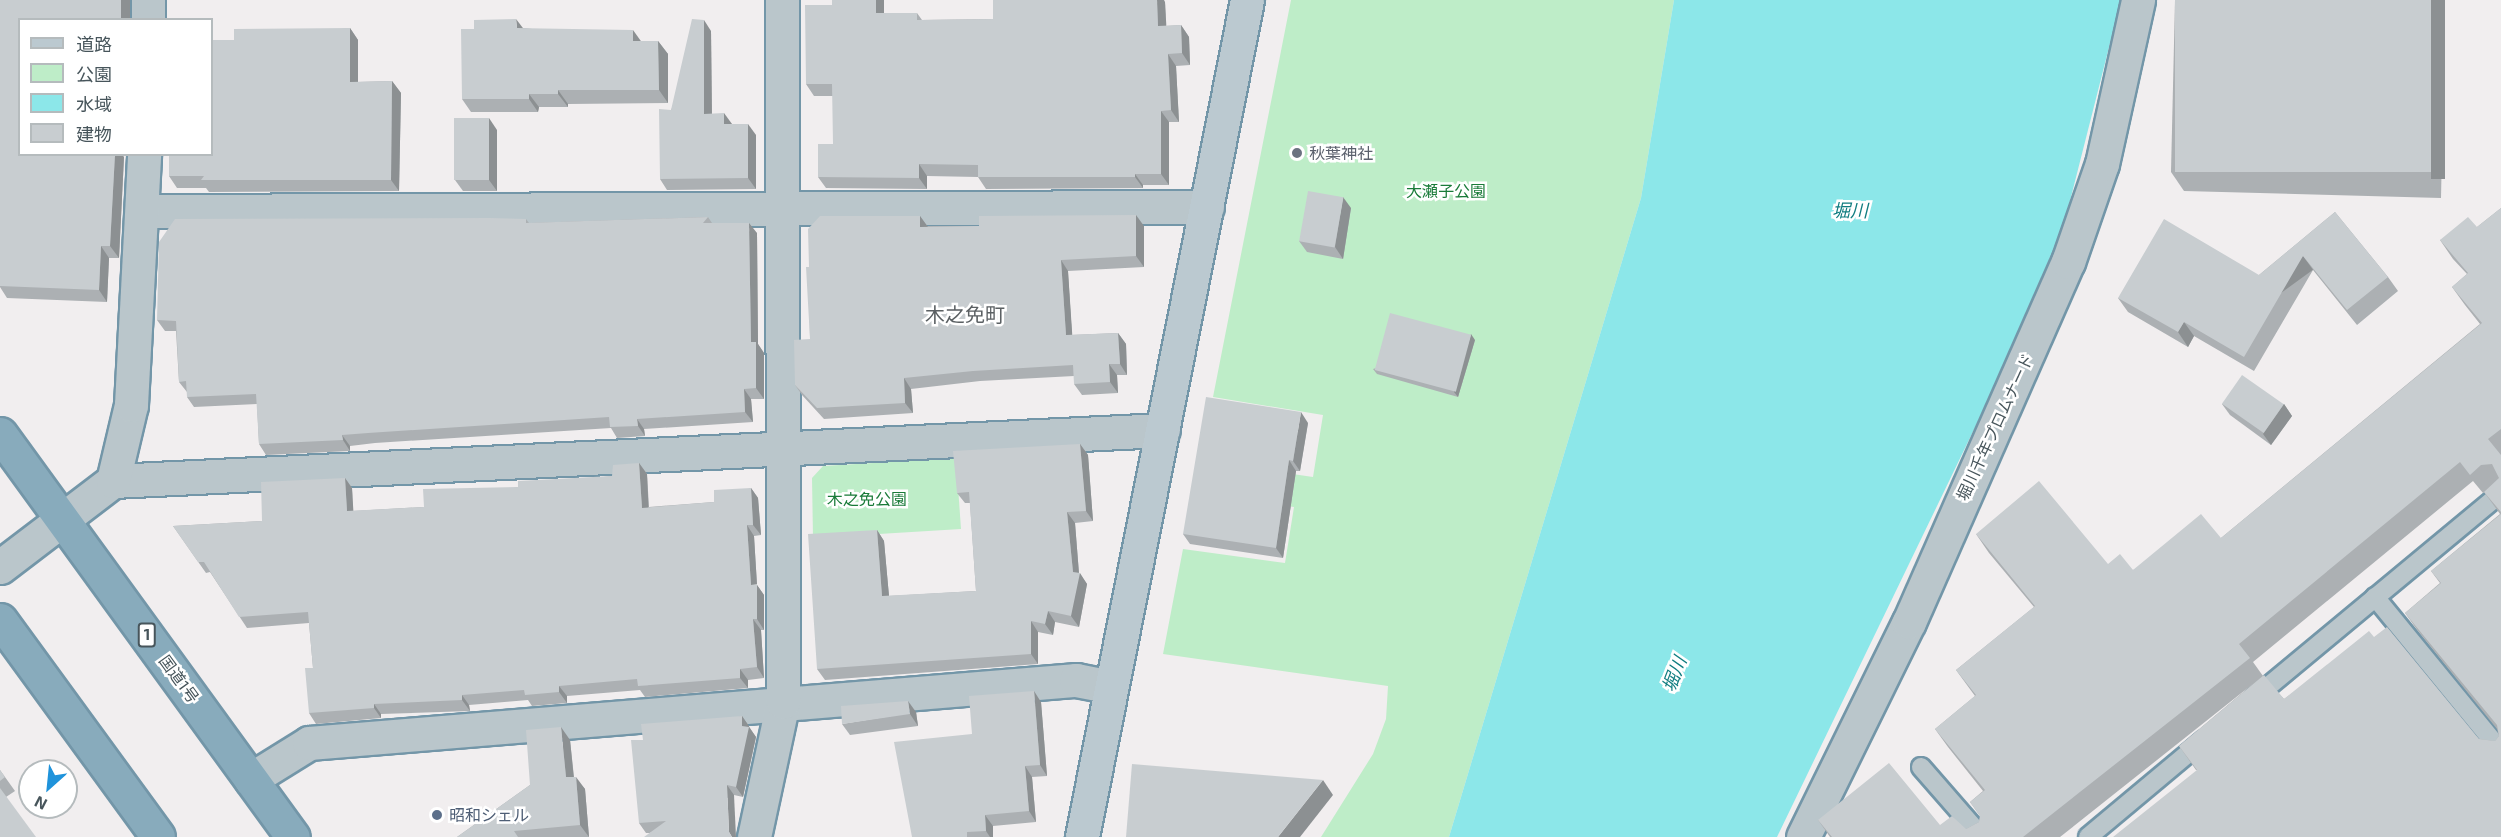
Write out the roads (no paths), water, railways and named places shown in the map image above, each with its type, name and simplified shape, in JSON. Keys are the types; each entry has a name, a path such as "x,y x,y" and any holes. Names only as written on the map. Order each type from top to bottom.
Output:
{"highway":[{"name":"国道1号","path":"0,434 293,837"},
{"path":"0,620 158,837"}],"street":[{"path":"148,0 148,18"},
{"path":"754,837 783,702 785,448 780,208 782,0"},
{"path":"1082,837 1247,0"},
{"name":"堀川千年プロムナード","path":"1803,837 1909,622 2068,261 2102,164 2138,0"},
{"path":"112,481 131,405 144,156"},
{"path":"142,212 1207,207"},
{"path":"0,567 63,521 112,481 1163,430"},
{"path":"251,779 309,743 783,702 1076,680 1111,687"}],"lane":[{"path":"2240,710 2501,493"},
{"path":"2375,597 2501,751"},
{"path":"2088,837 2222,725"},
{"path":"1921,767 1982,837"}],"water":[{"name":"堀川","path":"1674,0 2121,0 2054,264 1777,837 1449,837 1641,198"}],"place":[{"name":"秋葉神社","path":"1297,153"},
{"name":"昭和シェル","path":"437,815"}],"district":[{"name":"木之免町","path":"965,314"}],"park label":[{"name":"大瀬子公園","path":"1446,191"},
{"name":"木之免公園","path":"867,499"}]}
